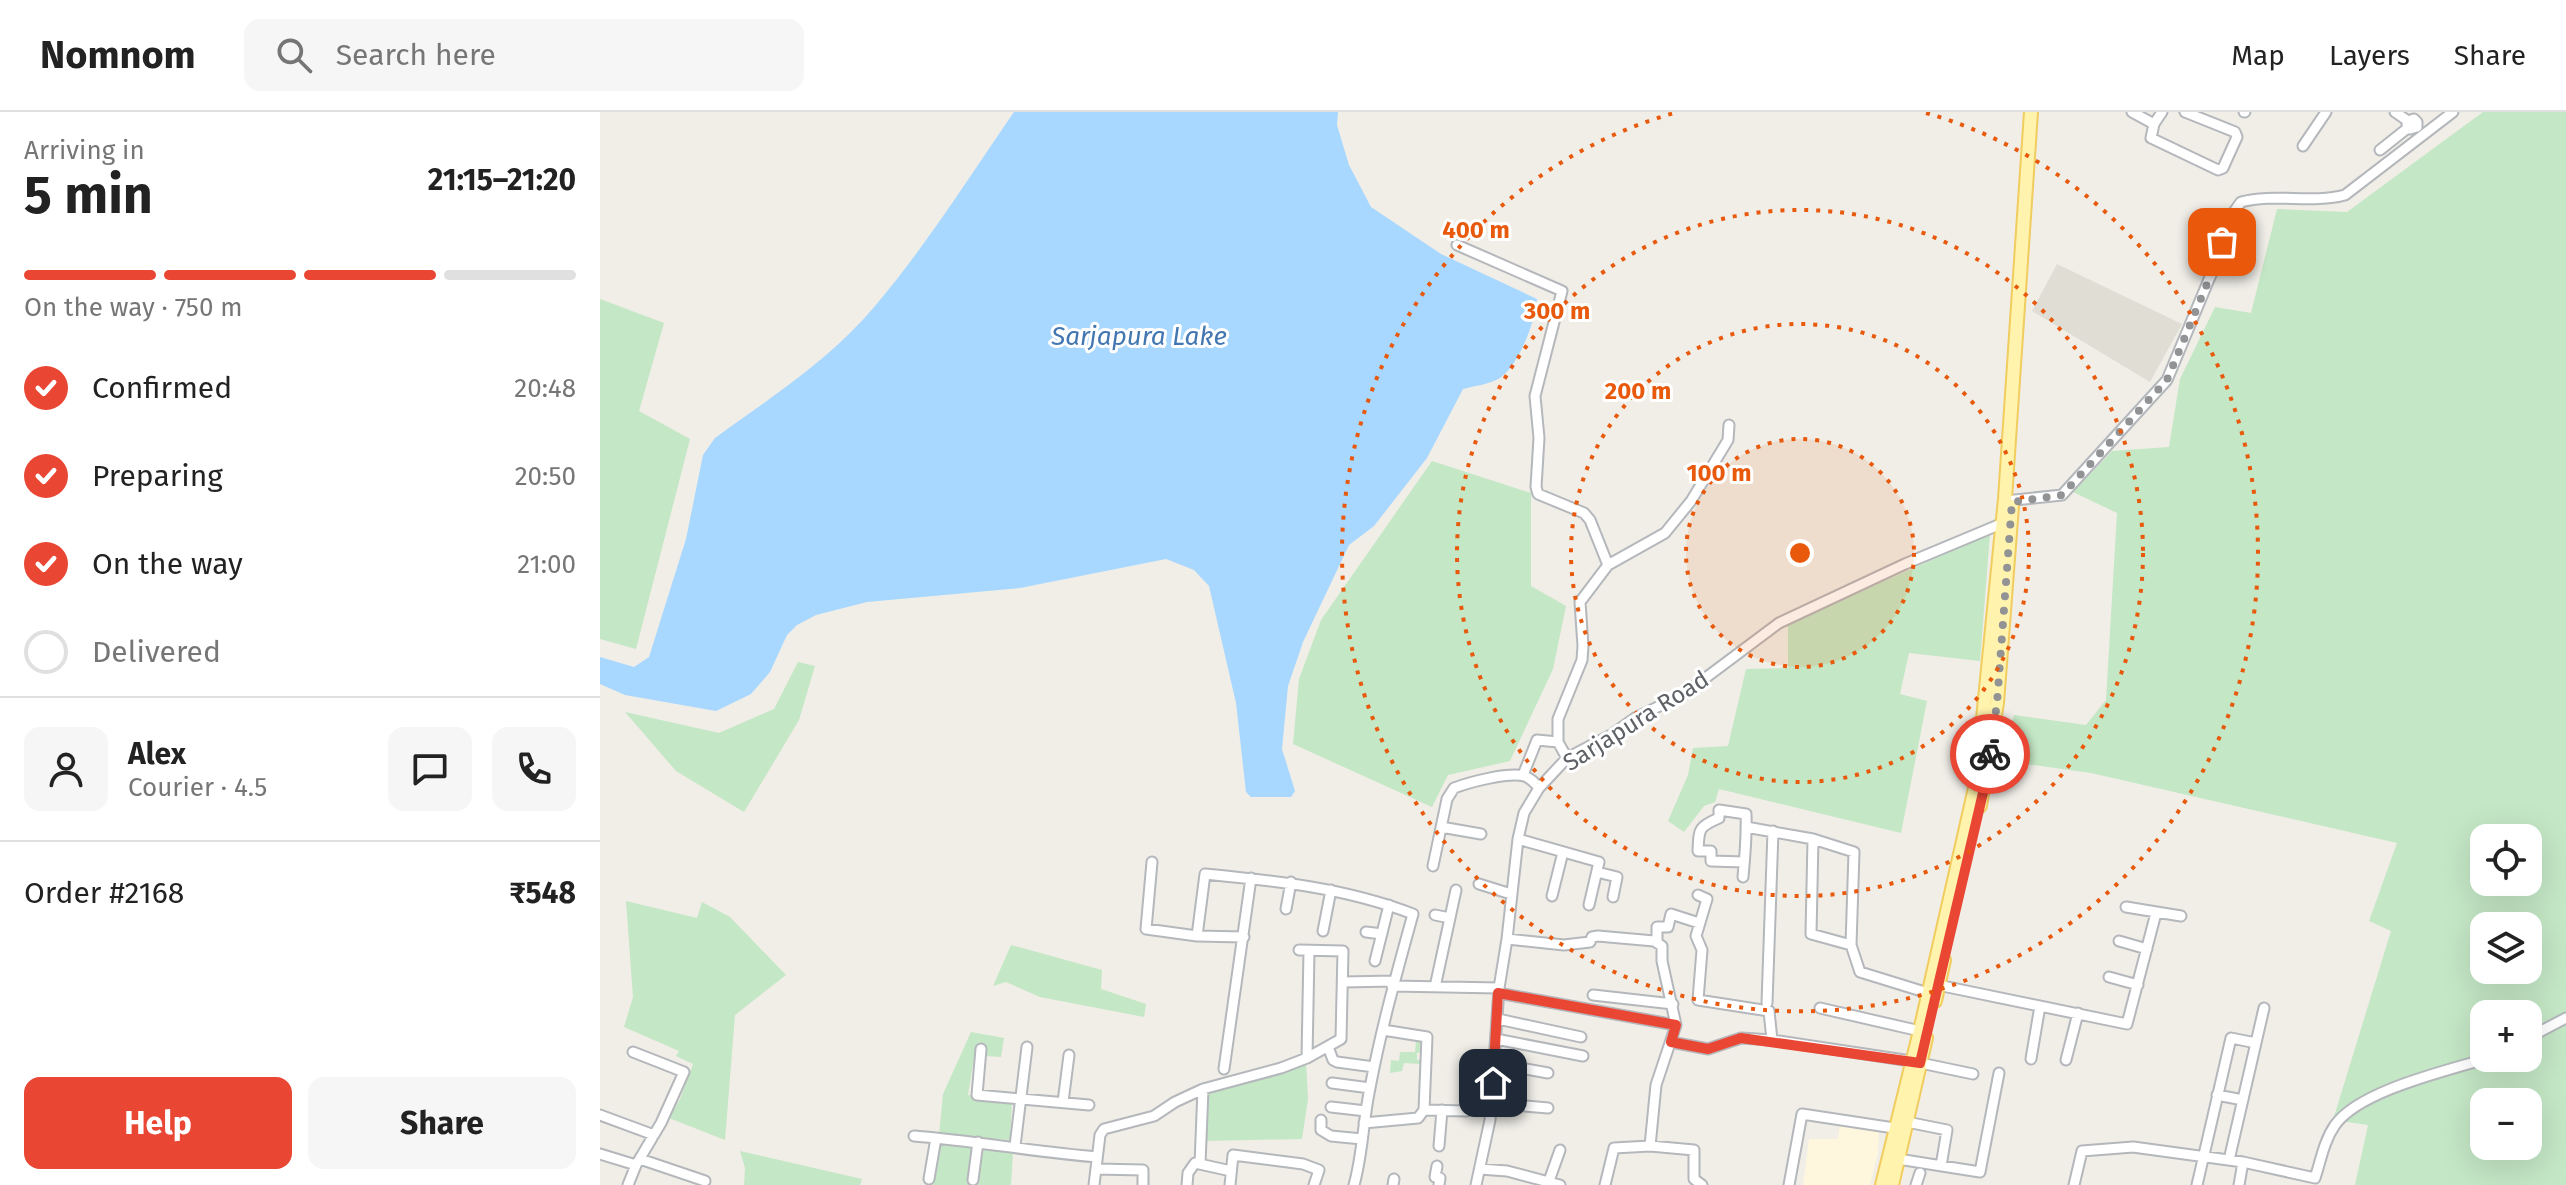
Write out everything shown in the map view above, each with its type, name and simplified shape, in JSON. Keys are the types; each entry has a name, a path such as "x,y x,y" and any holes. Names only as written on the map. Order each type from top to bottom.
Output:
{"main road":[{"path":"2008,502 2031,112"},
{"path":"1887,1184 1977,779 2008,502 2038,112"},
{"path":"1916,1062 1920,1031 1932,987"},
{"path":"1887,1184 1898,1159 1900,1125"}],"street":[{"path":"2132,112 2154,124"},
{"path":"2162,112 2154,124 2151,138 2218,170 2223,168 2237,137 2235,132 2185,112"},
{"path":"2303,146 2326,112"},
{"path":"2395,112 2414,128"},
{"path":"2380,150 2414,128 2453,112"},
{"path":"2008,502 2062,495 2167,380 2215,265 2228,220 2241,202 2271,198 2329,199 2345,195 2414,128"},
{"path":"1457,245 1562,291 1535,396 1539,438 1536,487 1538,494 1584,513 1590,520 1608,565"},
{"path":"1567,758 1558,742 1558,719 1582,660 1580,602 1608,565 1665,533 1691,501 1728,440 1729,425"},
{"name":"Sarjapura Road","path":"1476,1185 1492,1103 1498,990 1518,839 1524,813 1539,788 1567,758 1611,735 1635,718 1684,694 1779,623 2006,521"},
{"path":"1523,775 1537,740 1558,742"},
{"path":"1433,866 1447,799 1454,788 1467,783 1523,775 1539,788"},
{"path":"1743,877 1744,862 1746,827 1746,814 1719,810 1719,818 1704,825 1699,832 1698,851 1711,851 1711,861 1744,862"},
{"path":"1441,827 1481,834"},
{"path":"1746,827 1813,839 1854,852 1851,945 1860,972 2127,1024 2156,913"},
{"path":"1767,1003 1773,831"},
{"path":"1518,839 1599,862 1589,905"},
{"path":"1813,839 1811,934 1851,945"},
{"path":"1552,896 1563,852"},
{"path":"1152,862 1146,929 1197,936 1244,937"},
{"path":"1597,872 1617,877 1613,897"},
{"path":"1197,936 1205,874 1291,882 1362,896 1413,914 1374,1067 1362,1153 1354,1185"},
{"path":"1224,1069 1251,878"},
{"path":"1286,909 1291,882"},
{"path":"1479,884 1511,894"},
{"path":"1323,931 1331,890"},
{"path":"1435,987 1456,890"},
{"path":"1698,895 1707,899 1696,936 1702,950 1698,1000 1769,1011 1772,1040"},
{"path":"1375,961 1389,905"},
{"path":"2126,907 2181,916"},
{"path":"1657,943 1657,927 1668,927 1671,914 1699,923"},
{"path":"1435,915 1450,918"},
{"path":"1366,932 1382,934"},
{"path":"1507,939 1564,945 1590,942 1592,937 1598,936 1662,946 1662,961 1676,1025 1656,1085 1650,1146"},
{"path":"2119,941 2147,949"},
{"path":"1094,1185 1100,1135 1104,1129 1154,1116 1203,1089 1281,1068 1307,1058 1341,1039 1343,951 1304,950 1307,1058"},
{"path":"2109,977 2138,985"},
{"path":"1343,982 1498,990 1676,1025"},
{"path":"1593,995 1673,1004"},
{"path":"2031,1059 2040,1006"},
{"path":"1820,1008 1920,1031"},
{"path":"2229,1160 2264,1008"},
{"path":"2066,1060 2078,1013"},
{"path":"2542,1031 2566,1018"},
{"path":"1498,1019 1581,1037"},
{"path":"1364,1123 1418,1118 1424,1110 1427,1037 1383,1030"},
{"path":"1671,1042 1708,1049 1741,1038 1772,1040 1973,1074"},
{"path":"2197,1185 2231,1038 2256,1043"},
{"path":"1496,1039 1583,1056"},
{"path":"1015,1146 1027,1047"},
{"path":"1328,1047 1333,1060 1374,1067"},
{"path":"981,1049 977,1095 1089,1105"},
{"path":"628,1185 684,1072 633,1052"},
{"path":"1063,1102 1069,1055"},
{"path":"1494,1063 1548,1073"},
{"path":"2074,1185 2082,1151 2133,1147 2243,1162 2315,1178 2328,1137 2353,1106 2405,1084 2470,1064"},
{"path":"1898,1159 1980,1172 1999,1073"},
{"path":"1332,1083 1370,1088"},
{"path":"1200,1164 1203,1089"},
{"path":"2217,1095 2243,1100"},
{"path":"1492,1103 1548,1108"},
{"path":"1331,1107 1366,1111"},
{"path":"1424,1110 1467,1111"},
{"path":"1439,1146 1442,1110"},
{"path":"1789,1185 1802,1114 1947,1130 1941,1166"},
{"path":"600,1115 654,1135"},
{"path":"1321,1120 1321,1130 1328,1135 1362,1139"},
{"path":"914,1136 1097,1157"},
{"path":"929,1179 936,1138"},
{"path":"973,1180 978,1142"},
{"path":"1605,1185 1614,1148 1650,1146 1694,1150 1694,1179 1702,1185"},
{"path":"1549,1181 1560,1150"},
{"path":"600,1154 638,1162 697,1181"},
{"path":"1230,1185 1233,1155 1303,1164 1319,1170 1314,1185"},
{"path":"2239,1185 2243,1162"},
{"path":"1187,1185 1188,1173 1195,1163 1231,1171"},
{"path":"1437,1166 1435,1177 1440,1178 1439,1185"},
{"path":"1096,1169 1143,1170 1143,1185"},
{"path":"1480,1169 1507,1171 1560,1185"},
{"path":"1916,1185 1920,1173"}],"shaded area":[{"path":"2057,264 2182,324 2150,382 2032,311"},
{"path":"1840,1124 1879,1129 1878,1153 1870,1185 1803,1185 1809,1139 1838,1139"}],"green space":[{"path":"2483,112 2566,112 2566,1185 2355,1185 2368,1125 2333,1120 2391,931 2369,921 2397,843 2091,773 2004,761 2014,715 2086,725 2106,700 2117,513 2073,492 2112,451 2169,447 2180,379 2215,307 2251,313 2277,209 2347,212"},
{"path":"600,299 664,323 639,411 690,439 636,649 600,639"},
{"path":"1432,461 1531,493 1531,586 1566,606 1553,669 1510,761 1448,775 1432,807 1293,744 1299,679 1321,620"},
{"path":"1990,534 1980,661 1909,653 1900,694 1927,701 1901,833 1719,789 1715,802 1704,806 1684,832 1668,821 1688,775 1693,748 1728,746 1746,669 1788,668 1788,624"},
{"path":"798,662 815,666 799,720 744,812 676,771 625,712 719,733 774,709"},
{"path":"626,901 697,918 702,902 730,917 786,975 735,1015 725,1140 669,1118 693,1064 676,1056 679,1051 624,1027 633,997"},
{"path":"1011,945 1102,970 1101,989 1146,1004 1144,1017 1040,997 1006,982 993,986"},
{"path":"971,1032 1004,1038 1001,1057 985,1056 984,1044 976,1045 968,1095 1012,1102 1010,1140 939,1135 943,1094"},
{"path":"1416,1041 1423,1042 1423,1052 1417,1053 1417,1060 1422,1060 1422,1064 1404,1063 1402,1071 1390,1073 1391,1060 1399,1061 1400,1052 1415,1052"},
{"path":"1306,1061 1308,1099 1302,1139 1203,1141 1207,1095 1211,1091 1274,1076"},
{"path":"938,1142 974,1145 971,1184 977,1184 984,1148 1013,1153 1011,1185 933,1185"},
{"path":"740,1151 862,1179 860,1185 744,1185 745,1168"}],"water":[{"name":"Sarjapura Lake","path":"1014,112 1338,112 1337,125 1349,165 1371,207 1441,254 1537,299 1529,331 1514,363 1500,378 1463,389 1427,458 1374,526 1349,545 1303,642 1288,686 1282,749 1295,791 1291,797 1251,797 1246,792 1236,703 1209,586 1194,570 1166,559 1020,588 867,602 816,615 797,625 787,635 770,672 751,694 716,711 625,695 600,684 600,657 634,667 649,657 686,539 703,455 715,438 799,377 858,325 912,260"}],"way so far":[{"path":"1990,754 2005,614 2012,502 2062,495 2167,380 2222,242"}],"route":[{"path":"1493,1083 1498,993 1676,1025 1671,1042 1708,1049 1741,1038 1772,1040 1920,1063 1990,754"}]}
